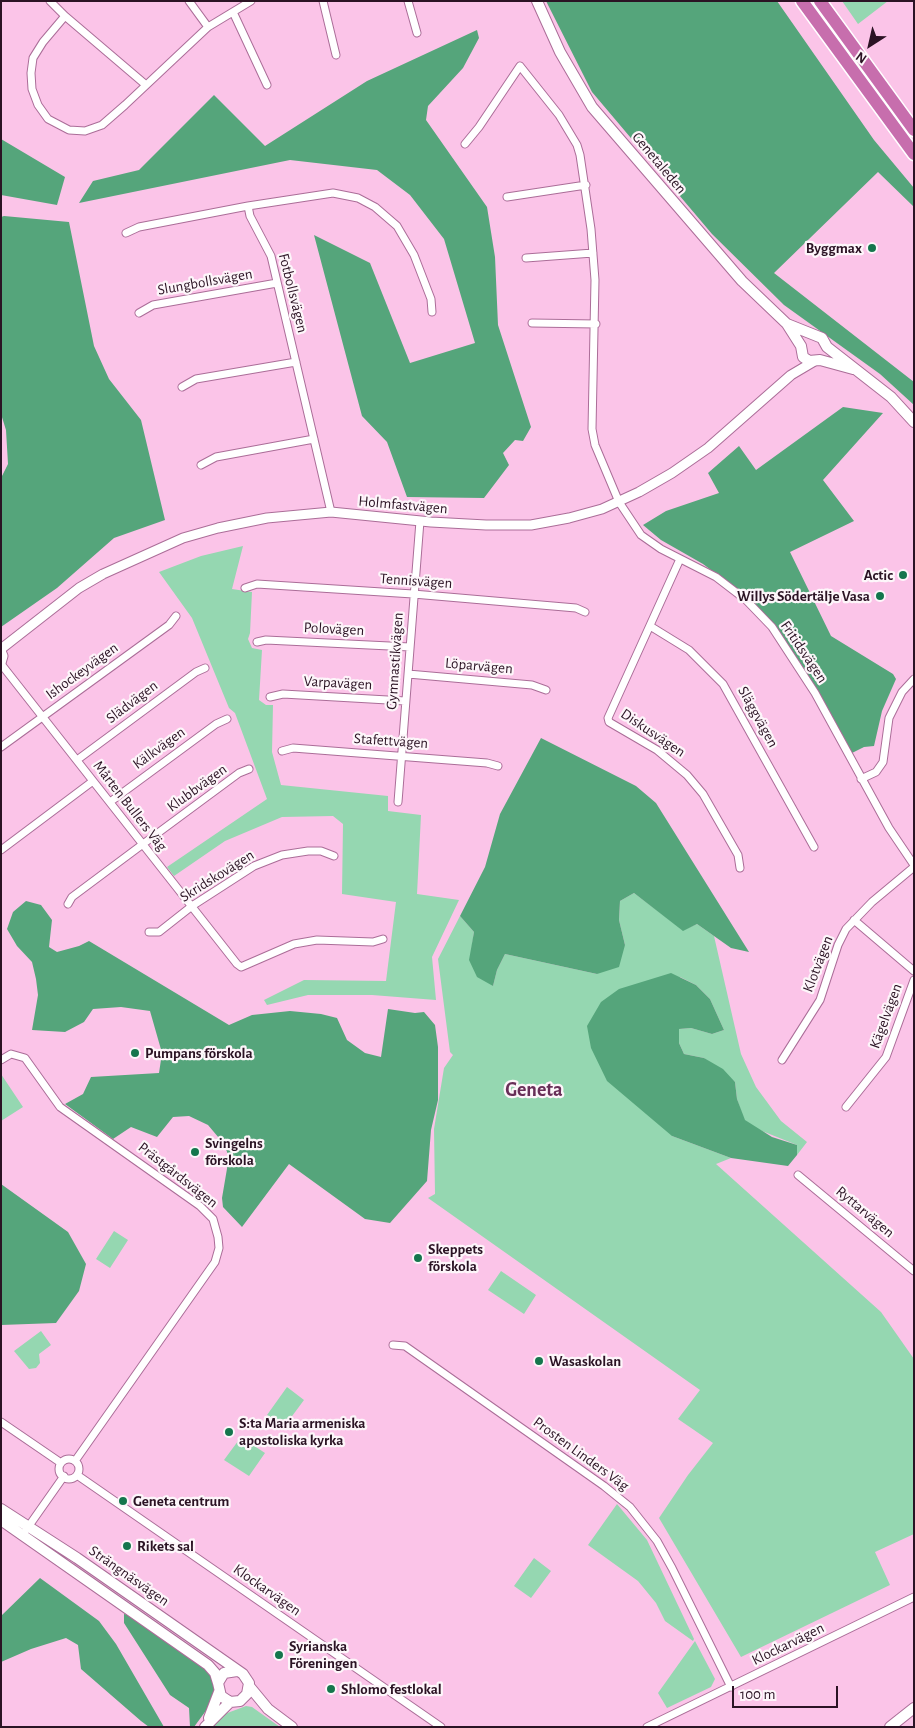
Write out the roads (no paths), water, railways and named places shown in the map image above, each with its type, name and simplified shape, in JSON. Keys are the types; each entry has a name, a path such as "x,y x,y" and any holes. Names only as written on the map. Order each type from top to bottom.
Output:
{"highway":[{"path":"802,1 914,154"},
{"path":"820,1 914,130"}],"main road":[{"name":"Genetaleden","path":"537,1 560,52 592,107 742,281 787,324 806,359 853,368"},
{"name":"Genetaleden","path":"787,324 824,340 827,347 891,397 914,422"},
{"path":"801,350 804,339 814,335"},
{"path":"817,361 826,355 827,347"},
{"name":"Strängnäsvägen","path":"1,1509 26,1530 208,1665 215,1673 218,1687"},
{"name":"Strängnäsvägen","path":"1,1520 26,1530 237,1670"},
{"path":"206,1725 224,1673 237,1670 246,1677 249,1686 268,1709 292,1727"},
{"path":"206,1725 235,1701 247,1694 249,1686"},
{"path":"218,1687 235,1701 268,1709"},
{"path":"890,1727 914,1708"}],"street":[{"path":"50,1 146,85"},
{"path":"189,1 208,27"},
{"path":"65,16 43,42 33,58 31,73 32,89 38,105 48,119 69,130 85,130 102,125 208,27 251,1"},
{"path":"324,1 336,55"},
{"path":"408,1 417,33"},
{"path":"233,12 267,85"},
{"name":"Fritidsvägen","path":"465,144 479,127 520,66 569,130 580,155 586,185 592,253 596,324 592,429 595,444 619,502 641,535 661,549 723,582 746,600 772,627 815,693 889,828 914,866"},
{"path":"506,197 586,185"},
{"path":"126,233 139,228 248,206 333,193 358,198 375,207 397,226 414,255 431,299 432,312"},
{"name":"Fotbollsvägen","path":"248,206 250,216 271,256 331,512"},
{"path":"526,258 592,253"},
{"name":"Slungbollsvägen","path":"139,313 153,305 277,283"},
{"path":"532,323 596,324"},
{"name":"Holmfastvägen","path":"792,375 801,350"},
{"name":"Holmfastvägen","path":"1,650 79,588 143,554 183,538 218,528 267,518 331,512 420,521 486,525 531,525 569,518 619,502 672,473 708,448 792,375 817,361"},
{"path":"182,387 196,380 296,362"},
{"path":"202,465 216,457 314,439"},
{"name":"Gymnastikvägen","path":"398,802 420,521"},
{"name":"Diskusvägen","path":"680,559 608,718 610,722 657,750 687,775 703,794 738,855 740,868"},
{"name":"Tennisvägen","path":"246,588 257,584 413,594 576,608 585,612"},
{"name":"Ishockeyvägen","path":"1,747 169,625 176,616"},
{"name":"Släggvägen","path":"650,626 689,650 723,684 814,847"},
{"name":"Polovägen","path":"257,642 266,640 410,647"},
{"path":"1,650 1,664"},
{"name":"Mårten Bullers Väg","path":"1,664 241,967 294,944 318,940 373,942 383,939"},
{"name":"Slädvägen","path":"77,760 196,672 205,668"},
{"name":"Löparvägen","path":"408,674 532,685 546,690"},
{"path":"862,779 876,772 883,762 889,718 902,692 914,679"},
{"name":"Varpavägen","path":"270,697 283,694 405,701"},
{"name":"Kälkvägen","path":"110,802 216,724 227,719"},
{"name":"Stafettvägen","path":"282,752 293,748 487,763 498,766"},
{"name":"Klubbvägen","path":"68,904 72,897 143,844 239,773 249,769"},
{"path":"1,850 93,781"},
{"name":"Skridskovägen","path":"149,932 159,932 192,906 254,866 282,855 321,851 334,856"},
{"name":"Klotvägen","path":"782,1060 820,1000 838,946 854,920 914,866"},
{"name":"Kägelvägen","path":"854,920 914,971"},
{"name":"Kägelvägen","path":"846,1107 886,1056 914,980"},
{"name":"Prästgårdsvägen","path":"1,1060 11,1054 25,1058 60,1107 200,1206 213,1219 218,1237 219,1248 215,1262 75,1460"},
{"name":"Ryttarvägen","path":"798,1175 914,1270"},
{"name":"Prosten Linders Väg","path":"393,1345 405,1346 604,1486 630,1507 657,1541 731,1687"},
{"path":"1,1422 61,1463"},
{"path":"69,1459 75,1460 79,1469 77,1475 72,1478 64,1476 60,1469 61,1463 69,1459"},
{"name":"Klockarvägen","path":"77,1475 441,1727"},
{"path":"26,1530 64,1476"},
{"name":"Klockarvägen","path":"647,1727 914,1597"}],"place":[{"name":"Byggmax","path":"872,248"},
{"name":"Actic","path":"903,575"},
{"name":"Willys Södertälje Vasa","path":"880,596"},
{"name":"Pumpans förskola","path":"135,1053"},
{"name":"Svingelns förskola","path":"195,1152"},
{"name":"Skeppets förskola","path":"418,1258"},
{"name":"Wasaskolan","path":"539,1361"},
{"name":"S:ta Maria armeniska apostoliska kyrka","path":"229,1432"},
{"name":"Geneta centrum","path":"123,1501"},
{"name":"Rikets sal","path":"127,1546"},
{"name":"Syrianska Föreningen","path":"279,1655"},
{"name":"Shlomo festlokal","path":"331,1689"}],"district":[{"name":"Geneta","path":"534,1090"}]}
